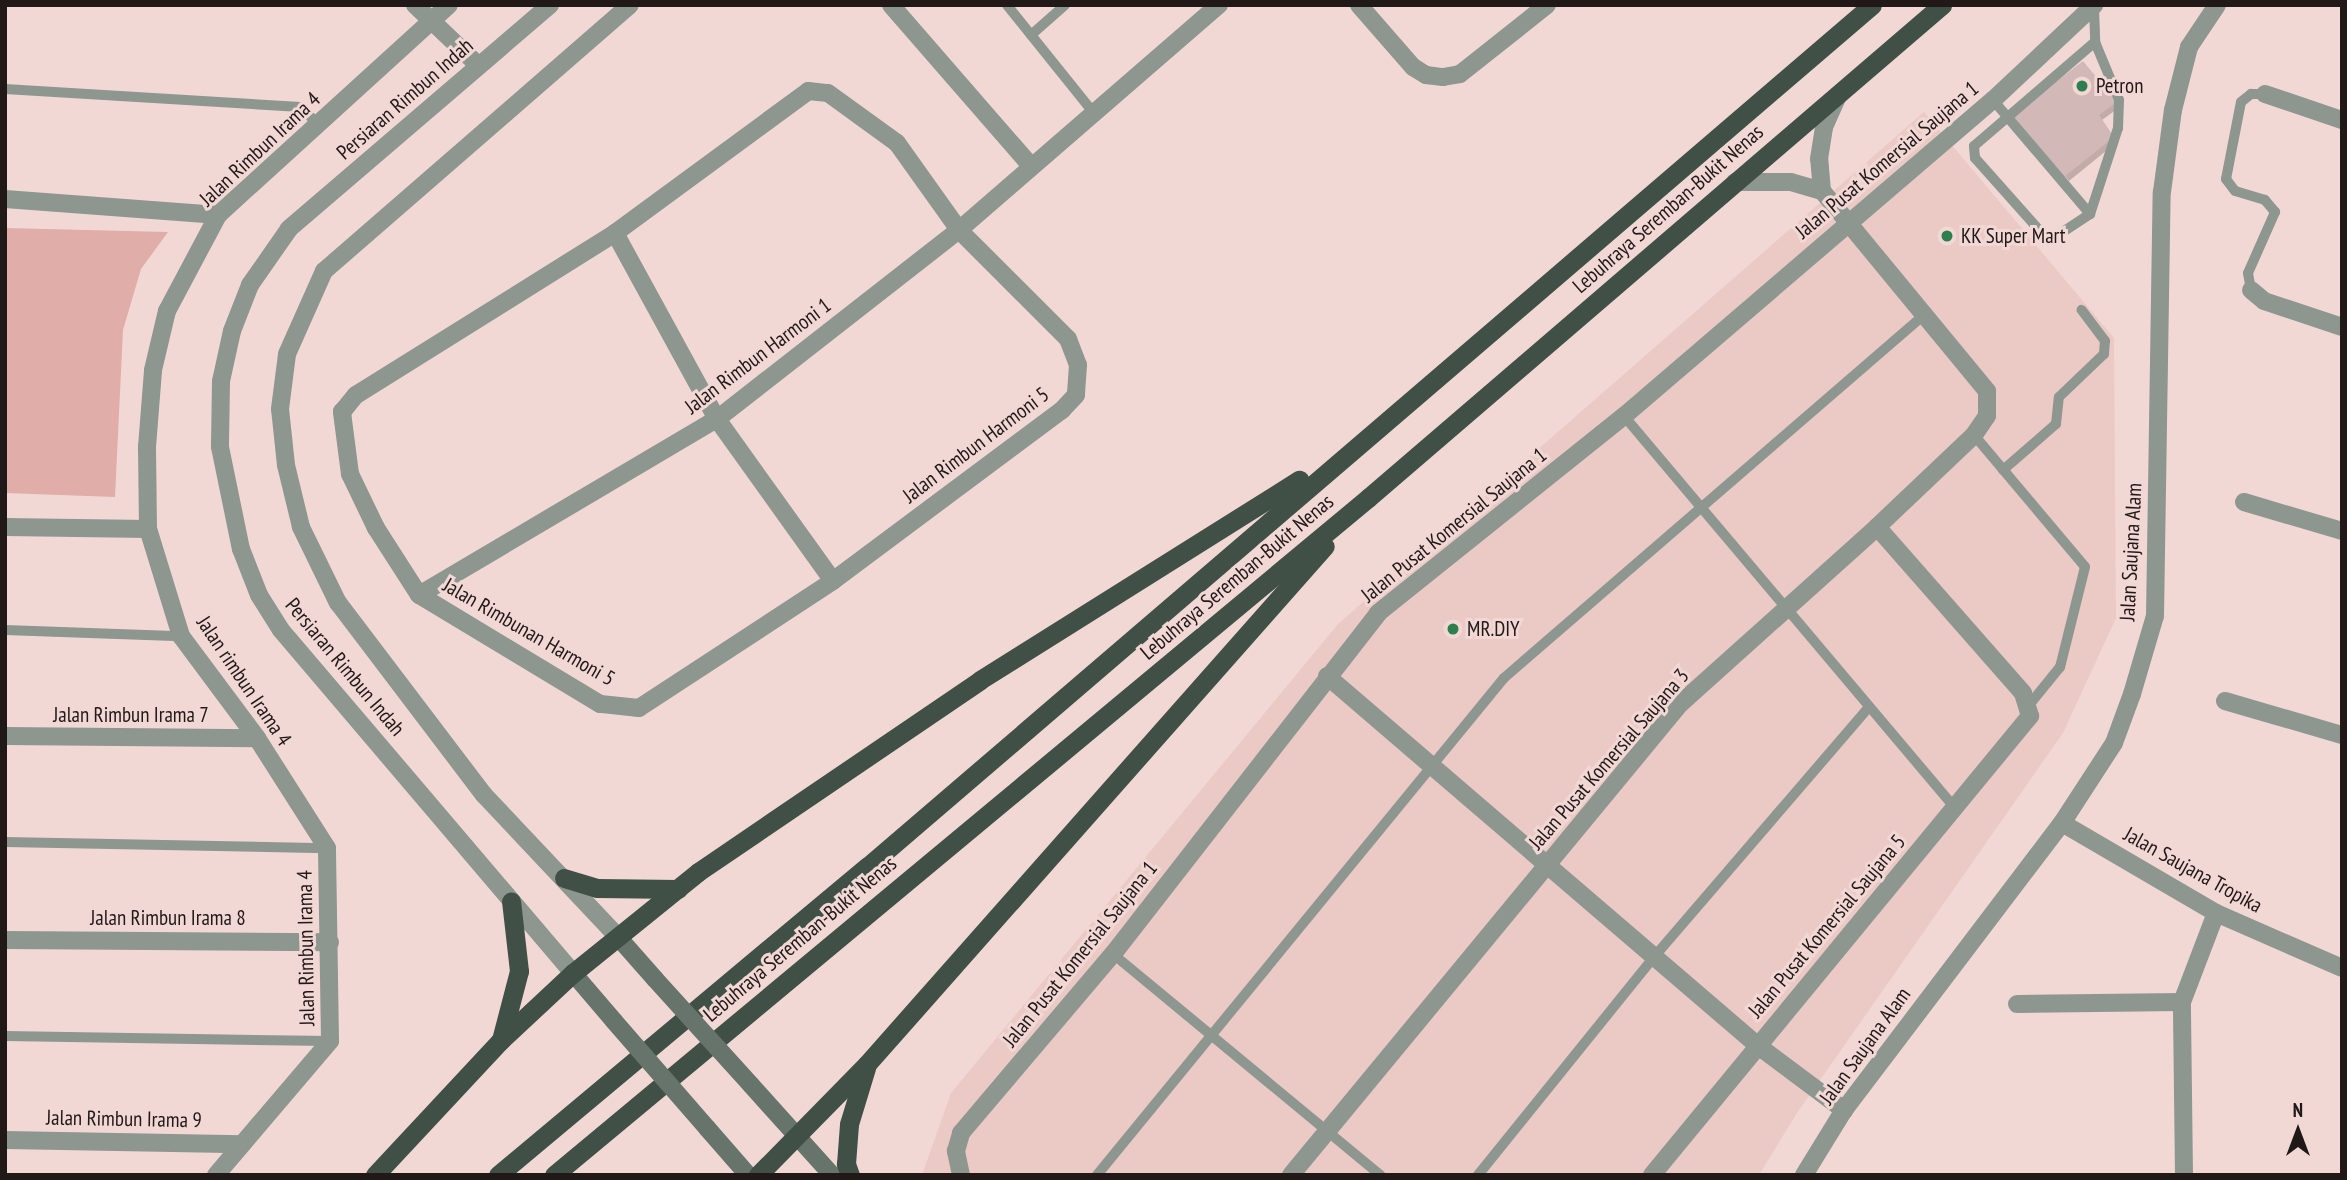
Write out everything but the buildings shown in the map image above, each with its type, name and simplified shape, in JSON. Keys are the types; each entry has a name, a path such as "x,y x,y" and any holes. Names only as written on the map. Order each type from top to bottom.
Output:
{"highway":[{"name":"Lebuhraya Seremban-Bukit Nenas","path":"498,1175 867,867 1353,446 1872,5"},
{"name":"Lebuhraya Seremban-Bukit Nenas","path":"554,1175 1367,498 1942,5"},
{"path":"376,1175 500,1041 573,973 678,889 980,680 1353,446"},
{"path":"758,1175 800,1136 867,1064 1367,498"},
{"path":"564,878 597,888 678,889"},
{"path":"500,1041 519,971 511,901"},
{"path":"850,1175 846,1164 849,1124 867,1064"}],"main road":[{"path":"618,937 800,1136 832,1175"},
{"path":"573,973 748,1175"}],"street":[{"path":"415,5 479,66"},
{"name":"Jalan Rimbun Irama 4","path":"148,529 149,406 164,323 190,261 218,215 449,5"},
{"name":"Persiaran Rimbun Indah","path":"550,5 289,229 250,285 232,331 221,381 220,447 234,524 258,595 281,630 573,973"},
{"name":"Persiaran Rimbun Indah","path":"618,937 484,795 338,603 301,527 286,465 280,409 287,354 324,271 630,5"},
{"path":"891,5 1030,165"},
{"name":"Jalan Rimbun Harmoni 1","path":"419,595 717,419 959,230 1030,165 1219,5"},
{"path":"1365,7 1413,67 1426,75 1443,77 1460,74 1546,5"},
{"name":"Jalan Saujana Alam","path":"1804,1175 1844,1110 2062,823 2114,743 2155,616 2162,192 2173,110 2189,47 2217,5"},
{"name":"Jalan Pusat Komersial Saujana 1","path":"961,1175 956,1151 961,1133 1113,954 1378,613 1624,416 1993,100 2094,6"},
{"name":"Jalan Rimbun Harmoni 5","path":"419,595 376,528 350,474 342,412 356,395 615,233 808,91 828,93 897,143 959,230 1069,339 1078,365 1076,395 1062,410 833,582"},
{"path":"1839,92 1824,127 1819,159 1822,191 1924,315"},
{"path":"2265,94 2342,120"},
{"path":"1735,182 1791,182 1822,191"},
{"path":"5,199 218,215"},
{"path":"615,233 717,419 833,582"},
{"path":"2251,290 2264,302 2342,327"},
{"name":"Jalan Pusat Komersial Saujana 3","path":"1291,1175 1680,704 1877,527 1974,435 1990,403 1987,391 1924,315"},
{"path":"2244,502 2342,531"},
{"path":"5,527 148,529"},
{"path":"1877,527 2023,693 2029,705"},
{"name":"Jalan rimbun Irama 4","path":"148,529 181,636 257,738 327,848"},
{"name":"Jalan Rimbunan Harmoni 5","path":"419,595 600,704 639,708 833,582"},
{"path":"1327,676 1757,1045 1844,1110"},
{"path":"2225,701 2342,735"},
{"name":"Jalan Pusat Komersial Saujana 5","path":"1653,1175 1757,1045 2030,716 2029,705"},
{"name":"Jalan Rimbun Irama 7","path":"5,736 257,738"},
{"name":"Jalan Saujana Tropika","path":"2062,823 2216,913 2342,968"},
{"name":"Jalan Rimbun Irama 4","path":"216,1175 330,1041 327,848"},
{"path":"2184,1175 2182,1002 2216,913"},
{"name":"Jalan Rimbun Irama 8","path":"5,940 330,942"},
{"path":"2017,1003 2182,1002"},
{"name":"Jalan Rimbun Irama 9","path":"5,1140 242,1144"}],"lane":[{"path":"1007,5 1093,112"},
{"path":"1031,35 1065,5"},
{"path":"2094,6 2095,43 2119,100 2112,152 2090,214 2054,240 2044,239 1975,158 1974,146 2095,43"},
{"path":"5,89 300,107 318,124"},
{"path":"2251,290 2248,273 2275,212 2265,200 2235,191 2226,179 2241,102 2251,94 2265,94"},
{"path":"1993,100 2090,214"},
{"path":"2003,470 2056,424 2059,397 2104,354 2105,341 2082,310"},
{"path":"1097,1175 1504,678 1924,315"},
{"path":"1624,416 1955,808"},
{"path":"1974,435 2086,572 2060,667 2029,705"},
{"path":"5,630 181,636"},
{"path":"1478,1175 1654,957 1869,707"},
{"path":"5,842 327,848"},
{"path":"1113,954 1380,1175"},
{"path":"5,1036 330,1041"}],"shaded area":[{"path":"1924,112 2114,338 2116,618 2063,733 1797,1113 1759,1175 922,1175 951,1093 1338,624"},
{"path":"5,228 168,232 141,269 123,330 115,497 5,493"}],"place":[{"name":"Petron","path":"2082,86"},
{"name":"KK Super Mart","path":"1947,236"},
{"name":"MR.DIY","path":"1453,629"}]}
